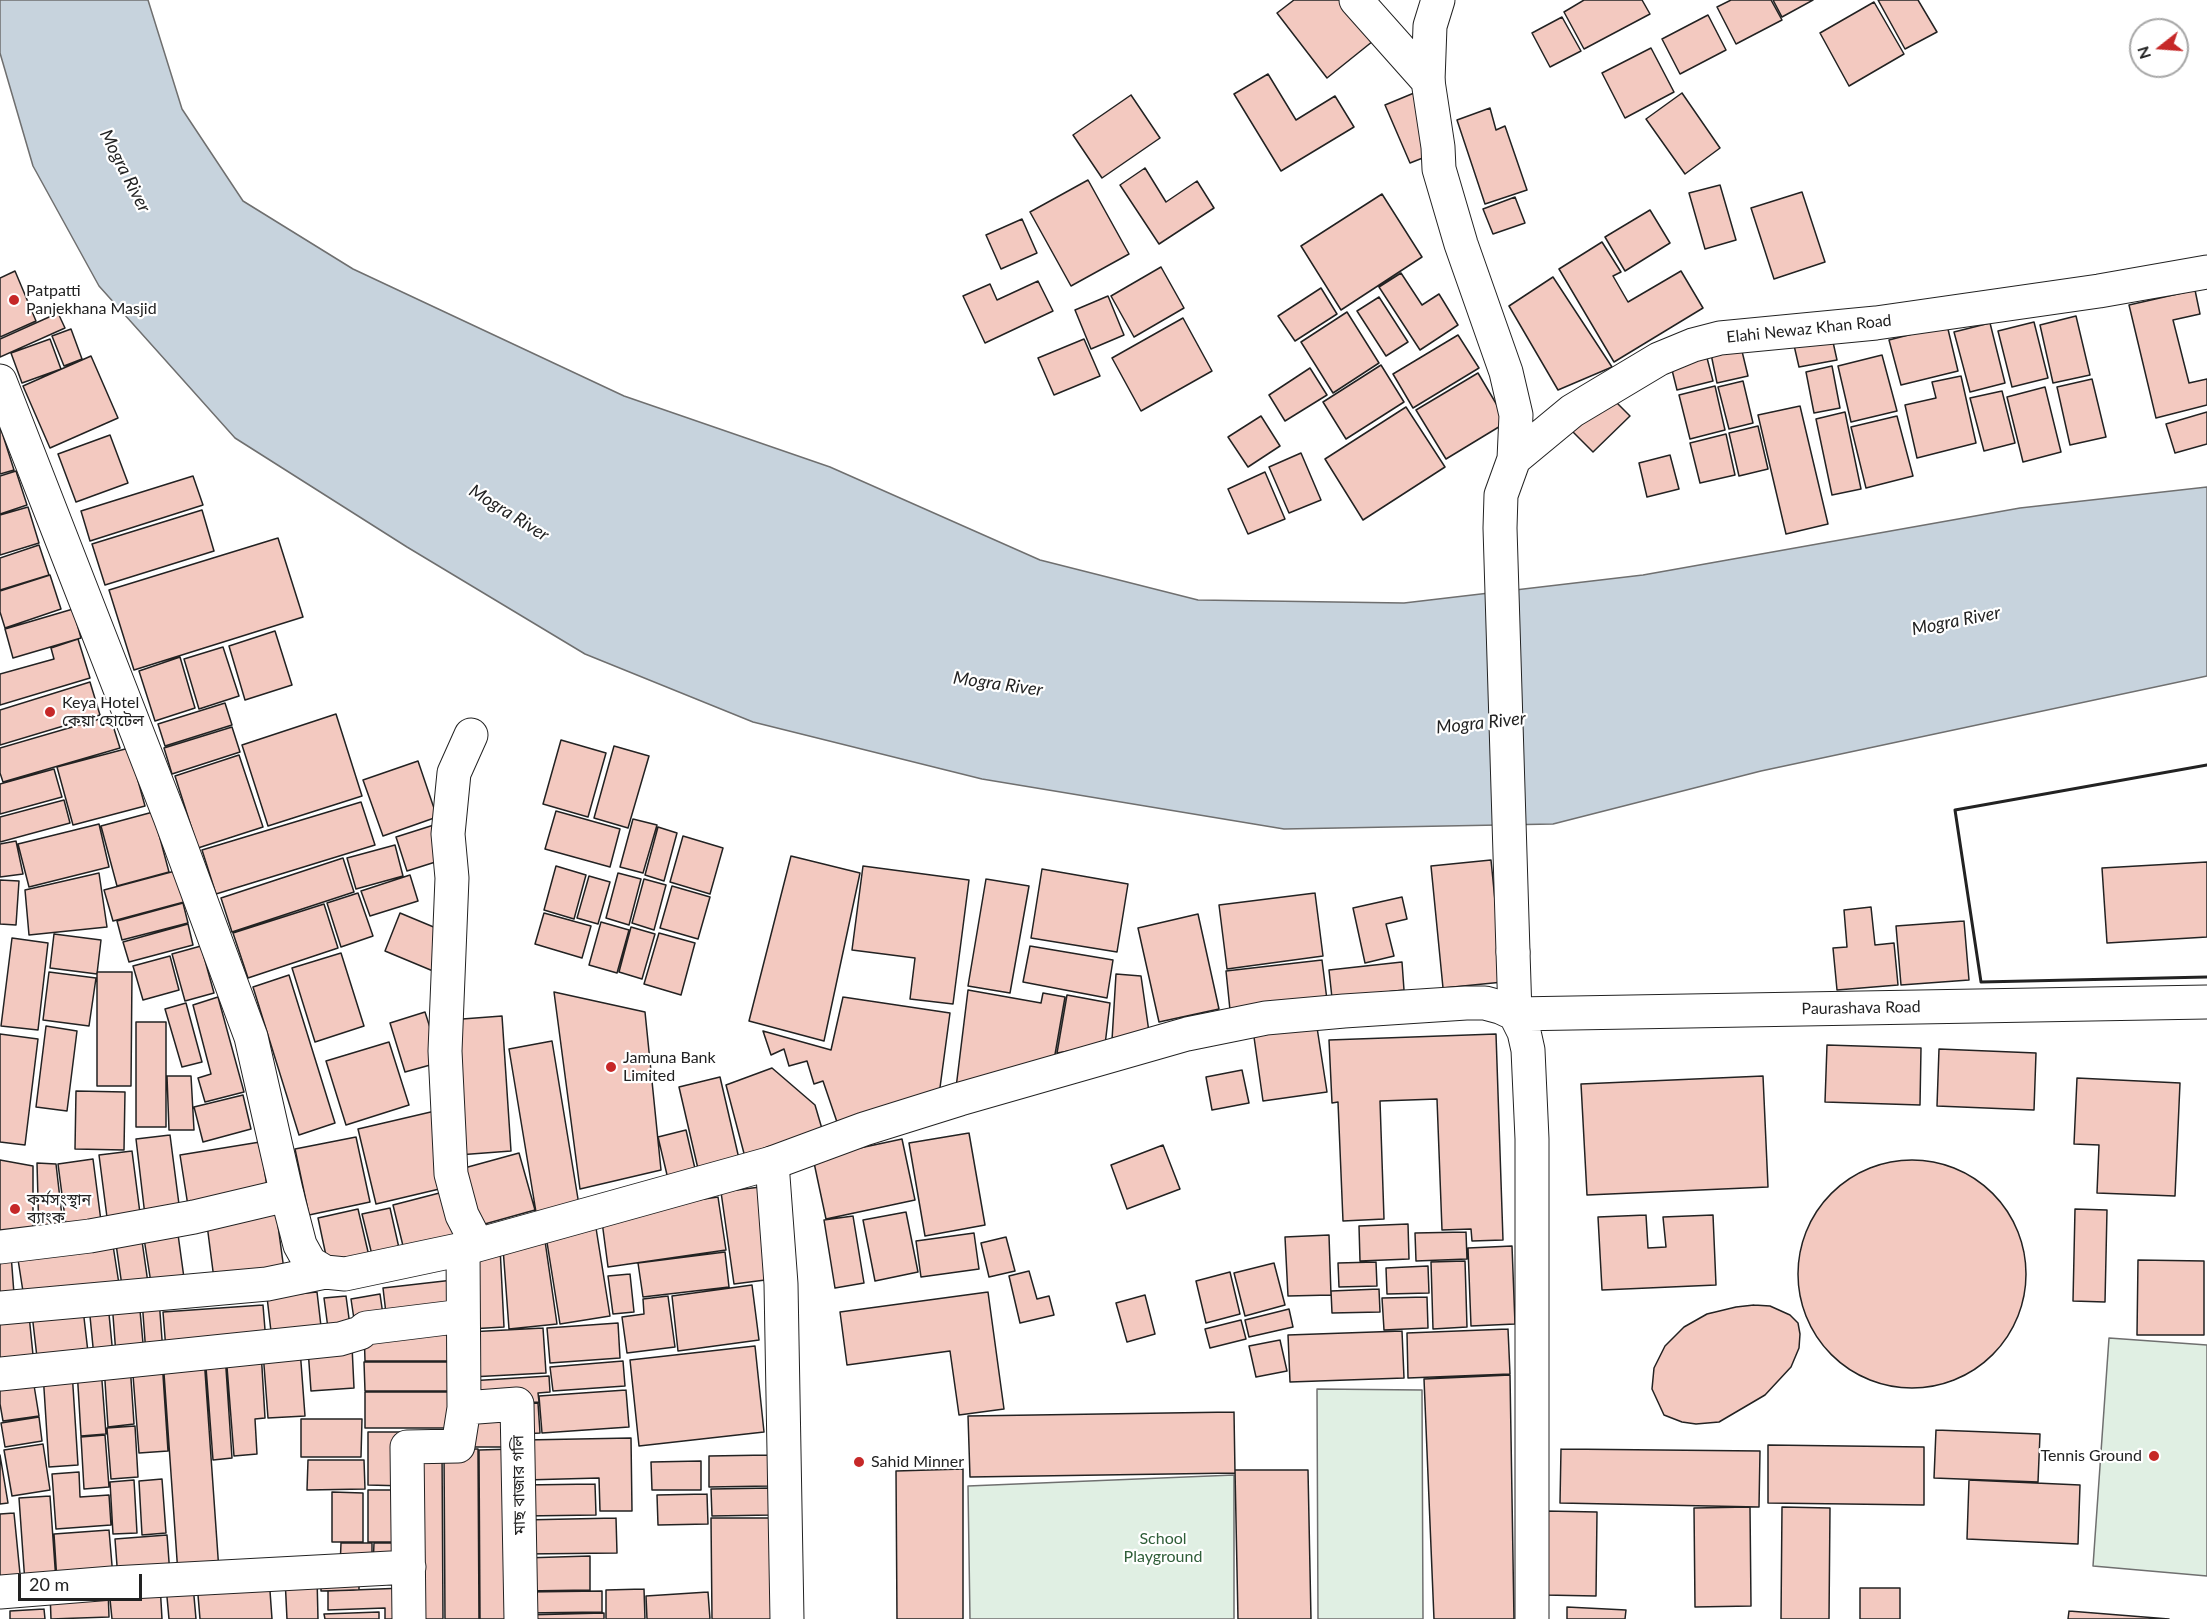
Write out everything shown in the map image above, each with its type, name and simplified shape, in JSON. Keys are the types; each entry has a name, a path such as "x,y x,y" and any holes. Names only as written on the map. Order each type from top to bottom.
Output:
{"street":[{"path":"1356,0 1428,81"},
{"path":"1438,0 1430,26 1428,81 1439,169 1461,244 1506,372 1516,415 1514,459 1501,495 1500,528 1515,1014 1524,1032 1528,1050 1532,1139 1532,1619"},
{"name":"Elahi Newaz Khan Road","path":"1514,459 1572,411 1659,359 1693,345 1720,338 1876,323 2099,291 2207,272"},
{"path":"0,381 170,817 251,1037 300,1245 310,1263 325,1272"},
{"path":"409,1619 407,1447 458,1446 464,1408 463,1316 470,1247 451,1174 445,1051 452,878 448,834 454,773 471,735"},
{"name":"Paurashava Road","path":"1515,1014 2207,1002"},
{"path":"0,1308 267,1284 325,1272 345,1274 470,1247 772,1163 864,1129 960,1099 1198,1032 1266,1018 1466,1003 1485,1003 1515,1014"},
{"path":"772,1163 781,1284 787,1619"},
{"path":"0,1247 90,1236 194,1217 287,1195"},
{"path":"0,1374 340,1339 360,1333 366,1328 463,1316"},
{"name":"মাছ বাজার গলি","path":"464,1408 517,1404 521,1619"},
{"path":"0,1592 112,1583 409,1567"}],"green space":[{"name":"Tennis Ground","path":"2109,1338 2207,1345 2207,1576 2093,1566"},
{"path":"1317,1389 1422,1390 1423,1619 1318,1619"},
{"name":"School Playground","path":"1234,1475 1234,1619 970,1619 968,1486"}],"water":[{"name":"Mogra River","path":"0,0 148,0 182,109 243,201 353,269 624,396 830,467 1040,560 1198,600 1404,603 1643,575 2020,508 2207,487 2207,676 1761,771 1553,824 1284,829 982,779 753,722 585,654 407,547 235,438 99,286 33,166 0,53"}],"building":[{"path":"1294,0 1365,0 1388,29 1327,78 1277,13"},
{"path":"1584,0 1642,0 1650,14 1584,49 1564,12"},
{"path":"1731,0 1771,0 1782,20 1736,44 1717,7"},
{"path":"1773,0 1813,0 1782,17"},
{"path":"1878,0 1918,0 1937,32 1905,49"},
{"path":"1874,2 1904,54 1849,86 1820,33"},
{"path":"1708,15 1726,50 1680,74 1662,39"},
{"path":"1562,17 1581,51 1550,67 1532,33"},
{"path":"1651,48 1674,92 1625,118 1602,73"},
{"path":"1268,74 1296,120 1335,96 1354,127 1281,171 1234,94"},
{"path":"1414,93 1438,152 1410,163 1385,105"},
{"path":"1682,93 1720,148 1685,174 1646,119"},
{"path":"1131,95 1160,138 1102,178 1073,135"},
{"path":"1490,108 1496,130 1505,126 1527,190 1485,204 1457,120"},
{"path":"1145,168 1166,202 1197,181 1214,208 1159,244 1120,185"},
{"path":"1088,180 1129,254 1071,286 1030,212"},
{"path":"1720,185 1736,240 1705,249 1689,193"},
{"path":"1802,192 1825,262 1774,279 1751,208"},
{"path":"1382,194 1422,257 1341,310 1301,246"},
{"path":"1515,197 1525,223 1493,234 1483,209"},
{"path":"1650,210 1670,243 1625,271 1605,237"},
{"path":"1022,219 1037,253 1001,269 986,235"},
{"path":"1602,242 1621,272 1613,276 1628,302 1681,271 1703,308 1614,362 1559,269"},
{"path":"1161,267 1184,308 1134,337 1111,296"},
{"name":"Patpatti Panjekhana Masjid","path":"15,271 36,321 0,337 0,278"},
{"path":"1401,273 1422,305 1439,294 1458,325 1420,350 1379,287"},
{"path":"1553,277 1612,367 1558,390 1509,306"},
{"path":"1038,281 1053,311 985,343 963,296 990,284 997,300"},
{"path":"1321,288 1337,314 1295,341 1278,316"},
{"path":"2195,290 2200,314 2173,320 2189,383 2207,379 2207,405 2156,418 2129,305"},
{"path":"1108,296 1124,335 1091,349 1075,310"},
{"path":"1379,297 1408,342 1386,356 1357,311"},
{"path":"1347,312 1379,363 1333,393 1301,342"},
{"path":"58,313 65,328 0,357 0,339"},
{"path":"2076,316 2090,375 2053,383 2040,325"},
{"path":"1183,318 1212,371 1141,411 1112,358"},
{"path":"2034,322 2048,378 2012,387 1998,331"},
{"path":"1990,323 2005,383 1970,392 1954,332"},
{"path":"1947,325 1958,371 1901,385 1889,340"},
{"path":"71,329 82,359 64,366 52,336"},
{"path":"1831,333 1837,360 1799,367 1793,341"},
{"path":"1458,335 1479,368 1413,408 1393,374"},
{"path":"50,339 61,369 22,383 11,353"},
{"path":"1084,339 1100,376 1054,395 1038,358"},
{"path":"1741,347 1748,376 1717,383 1711,354"},
{"path":"1706,354 1713,381 1677,390 1670,362"},
{"path":"1882,355 1897,411 1851,422 1838,366"},
{"path":"91,356 118,418 50,448 23,386"},
{"path":"1381,365 1404,402 1346,439 1323,402"},
{"path":"1832,366 1840,408 1814,413 1806,372"},
{"path":"1310,368 1327,395 1285,421 1269,395"},
{"path":"1478,373 1507,422 1446,459 1416,410"},
{"path":"1961,376 1976,443 1917,458 1905,405 1936,398 1932,382"},
{"path":"2092,379 2106,437 2070,445 2057,387"},
{"path":"1743,381 1753,423 1729,429 1718,387"},
{"path":"1715,386 1725,430 1690,439 1679,395"},
{"path":"2045,387 2061,452 2023,462 2007,397"},
{"path":"2002,391 2015,443 1984,451 1970,398"},
{"path":"1609,395 1630,416 1593,452 1572,431"},
{"path":"1800,406 1828,524 1786,534 1758,415"},
{"path":"1406,407 1445,467 1363,520 1325,459"},
{"path":"1845,412 1861,489 1832,495 1816,419"},
{"path":"2207,412 2207,444 2175,453 2166,424"},
{"path":"1261,416 1280,446 1248,467 1228,437"},
{"path":"1897,416 1913,476 1866,488 1851,427"},
{"path":"0,426 14,470 0,474"},
{"path":"1758,426 1768,469 1739,476 1729,433"},
{"path":"1726,434 1735,475 1700,483 1690,443"},
{"path":"110,435 128,483 76,502 58,454"},
{"path":"1301,453 1321,500 1289,513 1269,467"},
{"path":"1670,455 1679,489 1647,497 1639,463"},
{"path":"16,471 27,505 0,514 0,476"},
{"path":"1265,472 1285,519 1248,534 1228,489"},
{"path":"193,476 203,505 90,541 81,511"},
{"path":"28,507 39,543 0,555 0,515"},
{"path":"202,510 214,551 105,585 92,544"},
{"path":"278,538 303,617 134,670 109,590"},
{"path":"39,545 49,575 0,590 0,558"},
{"path":"50,575 61,609 5,628 0,612 0,591"},
{"path":"73,609 81,638 13,658 5,629"},
{"path":"275,631 292,685 245,700 229,646"},
{"path":"78,639 90,678 0,705 0,674 54,659 51,648"},
{"path":"223,647 239,696 199,709 184,659"},
{"path":"180,657 195,708 155,721 139,671"},
{"name":"Keya Hotel কেয়া হোটেল","path":"90,682 100,715 0,745 0,710"},
{"path":"225,703 232,725 165,746 158,724"},
{"path":"336,714 362,796 268,826 242,745"},
{"path":"110,716 120,748 3,782 0,773 0,748"},
{"path":"232,727 240,752 172,774 164,748"},
{"path":"561,740 606,753 588,817 543,804"},
{"path":"614,746 649,756 628,828 594,818"},
{"path":"129,748 145,806 73,825 57,767"},
{"path":"239,755 263,827 198,848 175,776"},
{"path":"418,761 437,817 383,836 363,780"},
{"path":"54,769 62,797 0,814 0,784"},
{"path":"64,800 70,823 0,842 0,817"},
{"path":"361,802 375,845 216,894 202,850"},
{"path":"556,811 620,829 610,867 545,849"},
{"path":"153,812 169,872 117,886 101,826"},
{"path":"633,819 657,825 643,873 620,867"},
{"path":"99,824 109,867 29,887 18,844"},
{"path":"437,824 448,858 407,871 396,837"},
{"path":"658,827 677,833 664,881 645,875"},
{"path":"683,836 723,848 710,894 670,882"},
{"path":"16,841 23,874 0,877 0,844"},
{"path":"395,845 403,876 356,889 347,858"},
{"path":"791,856 860,873 824,1041 749,1021"},
{"path":"343,858 354,892 232,932 221,898"},
{"path":"1491,860 1503,982 1443,988 1431,866"},
{"path":"2207,862 2207,937 2107,943 2102,868"},
{"path":"556,866 586,875 574,919 544,910"},
{"path":"863,866 969,880 953,1004 910,999 915,958 852,950"},
{"path":"1042,869 1128,884 1117,952 1031,938"},
{"path":"175,871 184,902 113,921 104,890"},
{"path":"99,873 107,927 29,935 25,890"},
{"path":"618,873 641,879 629,925 606,918"},
{"path":"410,875 418,901 370,916 361,891"},
{"path":"589,876 610,882 598,924 577,918"},
{"path":"644,879 666,885 654,930 632,923"},
{"path":"986,879 1029,886 1010,993 968,986"},
{"path":"0,880 19,881 16,925 0,924"},
{"path":"672,886 710,897 698,939 660,928"},
{"path":"358,893 373,936 341,947 327,903"},
{"path":"1315,893 1323,956 1227,969 1219,905"},
{"path":"1402,897 1407,919 1386,924 1394,956 1365,963 1353,908"},
{"path":"183,903 188,923 122,940 117,921"},
{"path":"324,904 338,948 248,978 233,933"},
{"path":"1871,907 1875,945 1894,943 1898,985 1837,990 1833,948 1847,947 1844,910"},
{"path":"400,913 448,933 433,971 385,951"},
{"path":"544,913 591,926 582,958 535,944"},
{"path":"1198,914 1219,1009 1159,1022 1138,928"},
{"path":"1964,921 1969,980 1901,985 1896,926"},
{"path":"601,922 629,930 617,973 589,965"},
{"path":"188,924 193,945 129,962 123,942"},
{"path":"631,927 655,934 642,979 619,972"},
{"path":"659,933 695,943 681,995 644,984"},
{"path":"54,934 101,940 97,974 50,968"},
{"path":"12,938 48,943 38,1030 1,1026"},
{"path":"201,946 214,993 185,1001 172,954"},
{"path":"1030,946 1113,960 1107,998 1023,982"},
{"path":"341,953 364,1026 315,1042 292,968"},
{"path":"170,956 179,990 143,1000 133,966"},
{"path":"1322,960 1327,1000 1230,1010 1226,971"},
{"path":"1402,962 1404,990 1332,998 1329,970"},
{"path":"49,972 96,978 89,1026 43,1020"},
{"path":"97,972 132,972 131,1086 97,1086"},
{"path":"1116,974 1141,976 1149,1032 1112,1040"},
{"path":"289,975 335,1123 299,1135 253,987"},
{"path":"968,990 1041,1003 1043,993 1065,997 1053,1066 955,1096"},
{"path":"554,992 645,1012 661,1170 580,1189"},
{"path":"1067,995 1110,1003 1105,1045 1057,1053"},
{"path":"218,997 244,1092 205,1102 198,1078 211,1074 193,1005"},
{"path":"843,997 950,1013 939,1095 838,1125 823,1081 814,1084 807,1061 789,1066 784,1049 771,1055 763,1031 831,1050"},
{"path":"186,1003 202,1062 182,1067 165,1009"},
{"path":"425,1012 441,1062 405,1072 390,1023"},
{"path":"502,1016 511,1151 458,1155 449,1020"},
{"path":"1316,1021 1327,1092 1263,1101 1253,1030"},
{"path":"136,1022 166,1022 166,1127 136,1127"},
{"path":"46,1026 77,1031 67,1111 36,1107"},
{"path":"0,1034 38,1039 25,1145 0,1142"},
{"path":"1496,1034 1503,1240 1472,1241 1471,1229 1442,1230 1437,1099 1380,1101 1384,1219 1343,1221 1338,1102 1332,1103 1329,1040"},
{"path":"552,1041 579,1205 536,1212 509,1049"},
{"path":"389,1042 409,1105 346,1125 326,1061"},
{"path":"1827,1045 1921,1048 1920,1105 1825,1102"},
{"path":"1939,1049 2036,1053 2034,1110 1937,1106"},
{"path":"772,1068 815,1105 825,1139 746,1161 726,1085"},
{"path":"1242,1070 1249,1103 1212,1110 1206,1077"},
{"path":"167,1076 191,1076 194,1130 169,1130"},
{"path":"1763,1076 1768,1187 1587,1195 1581,1084"},
{"path":"720,1077 740,1163 699,1173 679,1087"},
{"path":"2077,1078 2180,1083 2175,1196 2097,1193 2099,1145 2074,1144"},
{"path":"76,1091 125,1092 124,1150 75,1149"},
{"path":"243,1095 251,1129 203,1142 194,1107"},
{"path":"435,1111 452,1186 376,1204 358,1129"},
{"path":"686,1130 696,1173 668,1179 658,1137"},
{"path":"969,1133 985,1225 925,1236 909,1143"},
{"path":"170,1135 181,1220 146,1224 136,1139"},
{"path":"356,1137 370,1202 309,1215 295,1149"},
{"path":"902,1139 915,1200 826,1219 813,1158"},
{"path":"260,1142 268,1193 188,1206 180,1155"},
{"path":"1163,1145 1180,1189 1127,1209 1111,1165"},
{"path":"132,1151 141,1221 108,1225 99,1155"},
{"path":"519,1153 535,1210 474,1227 457,1170"},
{"path":"93,1159 102,1229 67,1233 58,1164"},
{"path":"0,1160 33,1166 33,1240 0,1243"},
{"path":"1912,1160 1945,1165 1966,1174 1984,1186 2000,1202 2012,1220 2021,1241 2026,1274 2021,1307 2012,1328 2000,1346 1984,1362 1966,1374 1945,1383 1912,1388 1879,1383 1858,1374 1840,1362 1824,1346 1812,1328 1803,1307 1798,1274 1803,1241 1812,1220 1824,1202 1840,1186 1858,1174 1879,1165"},
{"path":"37,1163 56,1164 64,1234 39,1236"},
{"path":"760,1187 773,1279 734,1284 721,1192"},
{"path":"451,1190 463,1235 404,1250 393,1205"},
{"path":"718,1197 726,1250 608,1267 601,1214"},
{"path":"275,1203 284,1270 214,1279 206,1217"},
{"path":"390,1208 399,1248 372,1255 362,1214"},
{"path":"358,1209 369,1256 328,1265 318,1218"},
{"path":"2075,1209 2107,1210 2105,1302 2073,1301"},
{"path":"906,1212 918,1272 875,1281 863,1220"},
{"path":"1646,1215 1648,1248 1666,1247 1663,1217 1713,1215 1716,1285 1602,1290 1598,1217"},
{"path":"853,1216 864,1283 835,1288 824,1220"},
{"path":"1408,1224 1409,1259 1360,1261 1359,1226"},
{"path":"177,1227 184,1278 151,1283 143,1232"},
{"path":"596,1228 610,1316 560,1324 546,1236"},
{"path":"1466,1232 1467,1259 1416,1261 1415,1233"},
{"path":"974,1233 979,1269 921,1277 916,1241"},
{"path":"141,1234 148,1283 122,1286 115,1237"},
{"path":"1329,1235 1331,1295 1288,1296 1285,1237"},
{"path":"1006,1237 1015,1271 989,1277 981,1243"},
{"path":"112,1239 119,1284 24,1298 17,1253"},
{"path":"545,1241 557,1324 509,1329 503,1248"},
{"path":"1512,1246 1515,1324 1471,1326 1468,1248"},
{"path":"500,1247 504,1327 470,1329 466,1254"},
{"path":"725,1252 729,1287 643,1297 638,1263"},
{"path":"11,1254 14,1294 0,1295 0,1255"},
{"path":"2138,1260 2204,1261 2204,1335 2137,1335"},
{"path":"1465,1261 1467,1327 1433,1329 1431,1262"},
{"path":"1376,1262 1377,1286 1339,1287 1338,1263"},
{"path":"1274,1263 1285,1305 1245,1316 1234,1273"},
{"path":"1428,1266 1429,1293 1387,1294 1386,1268"},
{"path":"1029,1271 1037,1299 1049,1296 1054,1315 1020,1323 1009,1276"},
{"path":"1230,1272 1240,1314 1206,1323 1196,1281"},
{"path":"630,1274 634,1312 613,1314 608,1276"},
{"path":"453,1280 457,1314 387,1322 383,1288"},
{"path":"752,1285 759,1340 678,1351 672,1296"},
{"path":"1379,1289 1380,1312 1332,1313 1331,1291"},
{"path":"317,1292 322,1335 272,1340 267,1297"},
{"path":"988,1292 1004,1409 959,1415 950,1351 847,1365 840,1312"},
{"path":"380,1294 384,1322 355,1326 351,1299"},
{"path":"1145,1295 1155,1334 1127,1342 1116,1303"},
{"path":"346,1296 351,1333 329,1336 324,1298"},
{"path":"668,1296 675,1347 627,1353 622,1317 644,1314 643,1299"},
{"path":"1427,1297 1428,1328 1384,1330 1382,1298"},
{"path":"159,1299 163,1353 146,1354 142,1300"},
{"path":"139,1300 144,1354 116,1355 112,1302"},
{"path":"108,1304 113,1355 94,1357 89,1306"},
{"path":"263,1305 266,1342 166,1350 163,1312"},
{"path":"1754,1305 1770,1306 1790,1315 1798,1323 1799,1348 1791,1367 1765,1395 1719,1422 1696,1424 1682,1422 1664,1415 1652,1389 1654,1368 1665,1346 1684,1327 1707,1314"},
{"path":"83,1309 89,1361 38,1366 32,1314"},
{"path":"1289,1309 1293,1327 1249,1337 1245,1320"},
{"path":"29,1315 34,1365 0,1369 0,1318"},
{"path":"1241,1320 1246,1339 1210,1348 1205,1329"},
{"path":"455,1321 457,1361 365,1361 364,1329"},
{"path":"618,1323 620,1358 550,1363 547,1328"},
{"path":"543,1328 546,1373 471,1377 468,1332"},
{"path":"1508,1329 1510,1374 1408,1378 1407,1333"},
{"path":"1402,1331 1404,1378 1290,1382 1288,1335"},
{"path":"1280,1340 1287,1371 1256,1377 1249,1346"},
{"path":"352,1346 354,1388 311,1391 308,1349"},
{"path":"755,1346 764,1432 639,1446 630,1360"},
{"path":"300,1349 305,1416 268,1418 263,1352"},
{"path":"261,1351 265,1418 255,1419 257,1454 234,1456 226,1354"},
{"path":"205,1354 225,1354 232,1458 213,1460"},
{"path":"204,1357 219,1571 178,1574 163,1359"},
{"path":"162,1360 168,1451 139,1453 132,1362"},
{"path":"623,1361 625,1386 553,1391 550,1367"},
{"path":"364,1362 456,1362 456,1391 365,1391"},
{"path":"130,1364 134,1424 108,1427 104,1366"},
{"path":"101,1368 106,1434 81,1436 77,1369"},
{"path":"72,1371 78,1465 49,1467 43,1373"},
{"path":"32,1373 39,1416 3,1421 0,1404 0,1378"},
{"path":"1510,1375 1514,1619 1434,1619 1424,1379"},
{"path":"549,1376 550,1392 538,1393 539,1402 471,1406 469,1381"},
{"path":"626,1390 629,1427 542,1433 539,1396"},
{"path":"365,1392 456,1392 456,1428 365,1428"},
{"path":"538,1403 540,1433 521,1434 519,1404"},
{"path":"515,1408 515,1447 467,1447 467,1409"},
{"path":"1234,1412 1235,1473 970,1477 968,1416"},
{"path":"39,1417 42,1441 5,1447 1,1423"},
{"path":"301,1419 362,1419 361,1457 301,1457"},
{"path":"135,1426 138,1477 111,1479 107,1428"},
{"path":"1936,1430 2040,1434 2038,1482 1934,1478"},
{"path":"368,1432 406,1432 406,1486 368,1485"},
{"path":"105,1435 109,1487 84,1489 81,1437"},
{"path":"631,1438 632,1511 600,1511 599,1478 525,1480 525,1440"},
{"path":"43,1444 50,1490 12,1496 4,1450"},
{"path":"1768,1445 1924,1447 1924,1505 1768,1503"},
{"path":"442,1448 443,1619 411,1619 410,1449"},
{"path":"444,1449 478,1449 479,1619 445,1619"},
{"path":"514,1449 514,1619 480,1619 479,1450"},
{"path":"1561,1449 1760,1451 1759,1507 1560,1503"},
{"path":"0,1455 8,1503 0,1504"},
{"path":"769,1455 770,1486 709,1487 709,1456"},
{"path":"308,1460 364,1460 365,1489 307,1490"},
{"path":"701,1461 701,1490 652,1490 651,1462"},
{"path":"963,1469 963,1619 897,1619 896,1471"},
{"path":"1235,1470 1308,1470 1311,1619 1238,1619"},
{"path":"79,1472 80,1497 109,1495 111,1525 56,1529 52,1474"},
{"path":"162,1479 166,1533 142,1535 139,1481"},
{"path":"134,1480 137,1533 113,1534 110,1482"},
{"path":"1969,1480 2080,1485 2078,1544 1967,1539"},
{"path":"595,1484 596,1515 524,1516 523,1485"},
{"path":"772,1488 772,1515 712,1516 711,1489"},
{"path":"368,1490 404,1490 404,1542 368,1542"},
{"path":"332,1492 363,1493 363,1542 332,1542"},
{"path":"707,1494 708,1524 658,1525 657,1495"},
{"path":"50,1496 56,1581 25,1583 19,1498"},
{"path":"1750,1507 1751,1606 1695,1607 1694,1508"},
{"path":"1782,1507 1830,1508 1829,1619 1781,1619"},
{"path":"1545,1511 1597,1512 1596,1596 1544,1595"},
{"path":"14,1513 21,1584 0,1585 0,1514"},
{"path":"616,1518 617,1553 524,1554 523,1520"},
{"path":"711,1518 772,1518 774,1619 712,1619"},
{"path":"109,1530 113,1577 57,1581 54,1534"},
{"path":"167,1535 170,1575 118,1579 115,1539"},
{"path":"341,1543 372,1543 372,1568 340,1568"},
{"path":"374,1543 403,1543 373,1568"},
{"path":"590,1556 590,1590 525,1591 524,1558"},
{"path":"359,1572 359,1590 321,1591 321,1573"},
{"path":"269,1577 272,1619 200,1619 197,1583"},
{"path":"317,1577 318,1619 287,1619 285,1578"},
{"path":"160,1584 162,1619 112,1619 109,1589"},
{"path":"193,1585 196,1619 169,1619 166,1586"},
{"path":"404,1588 405,1619 385,1619 385,1608 328,1610 328,1591"},
{"path":"1860,1588 1900,1588 1900,1619 1860,1619"},
{"path":"108,1589 109,1617 51,1619 50,1592"},
{"path":"644,1589 645,1619 606,1619 606,1590"},
{"path":"602,1591 602,1612 525,1613 525,1592"},
{"path":"708,1592 710,1619 647,1619 646,1596"},
{"path":"1567,1607 1626,1610 1625,1619 1567,1619"},
{"path":"44,1609 45,1619 10,1619 10,1611"},
{"path":"2069,1611 2169,1619 2068,1619"},
{"path":"379,1612 379,1619 325,1619 324,1614"},
{"path":"604,1613 604,1619 525,1619 525,1615"}],"wall":[{"path":"2207,765 1955,810 1981,982 2207,977"}],"place":[{"name":"Patpatti Panjekhana Masjid","path":"14,300"},
{"name":"Keya Hotel কেয়া হোটেল","path":"50,712"},
{"name":"Jamuna Bank Limited","path":"611,1067"},
{"name":"কর্মসংস্থান ব্যাংক","path":"15,1209"},
{"name":"Tennis Ground","path":"2154,1456"},
{"name":"Sahid Minner","path":"859,1462"}]}
